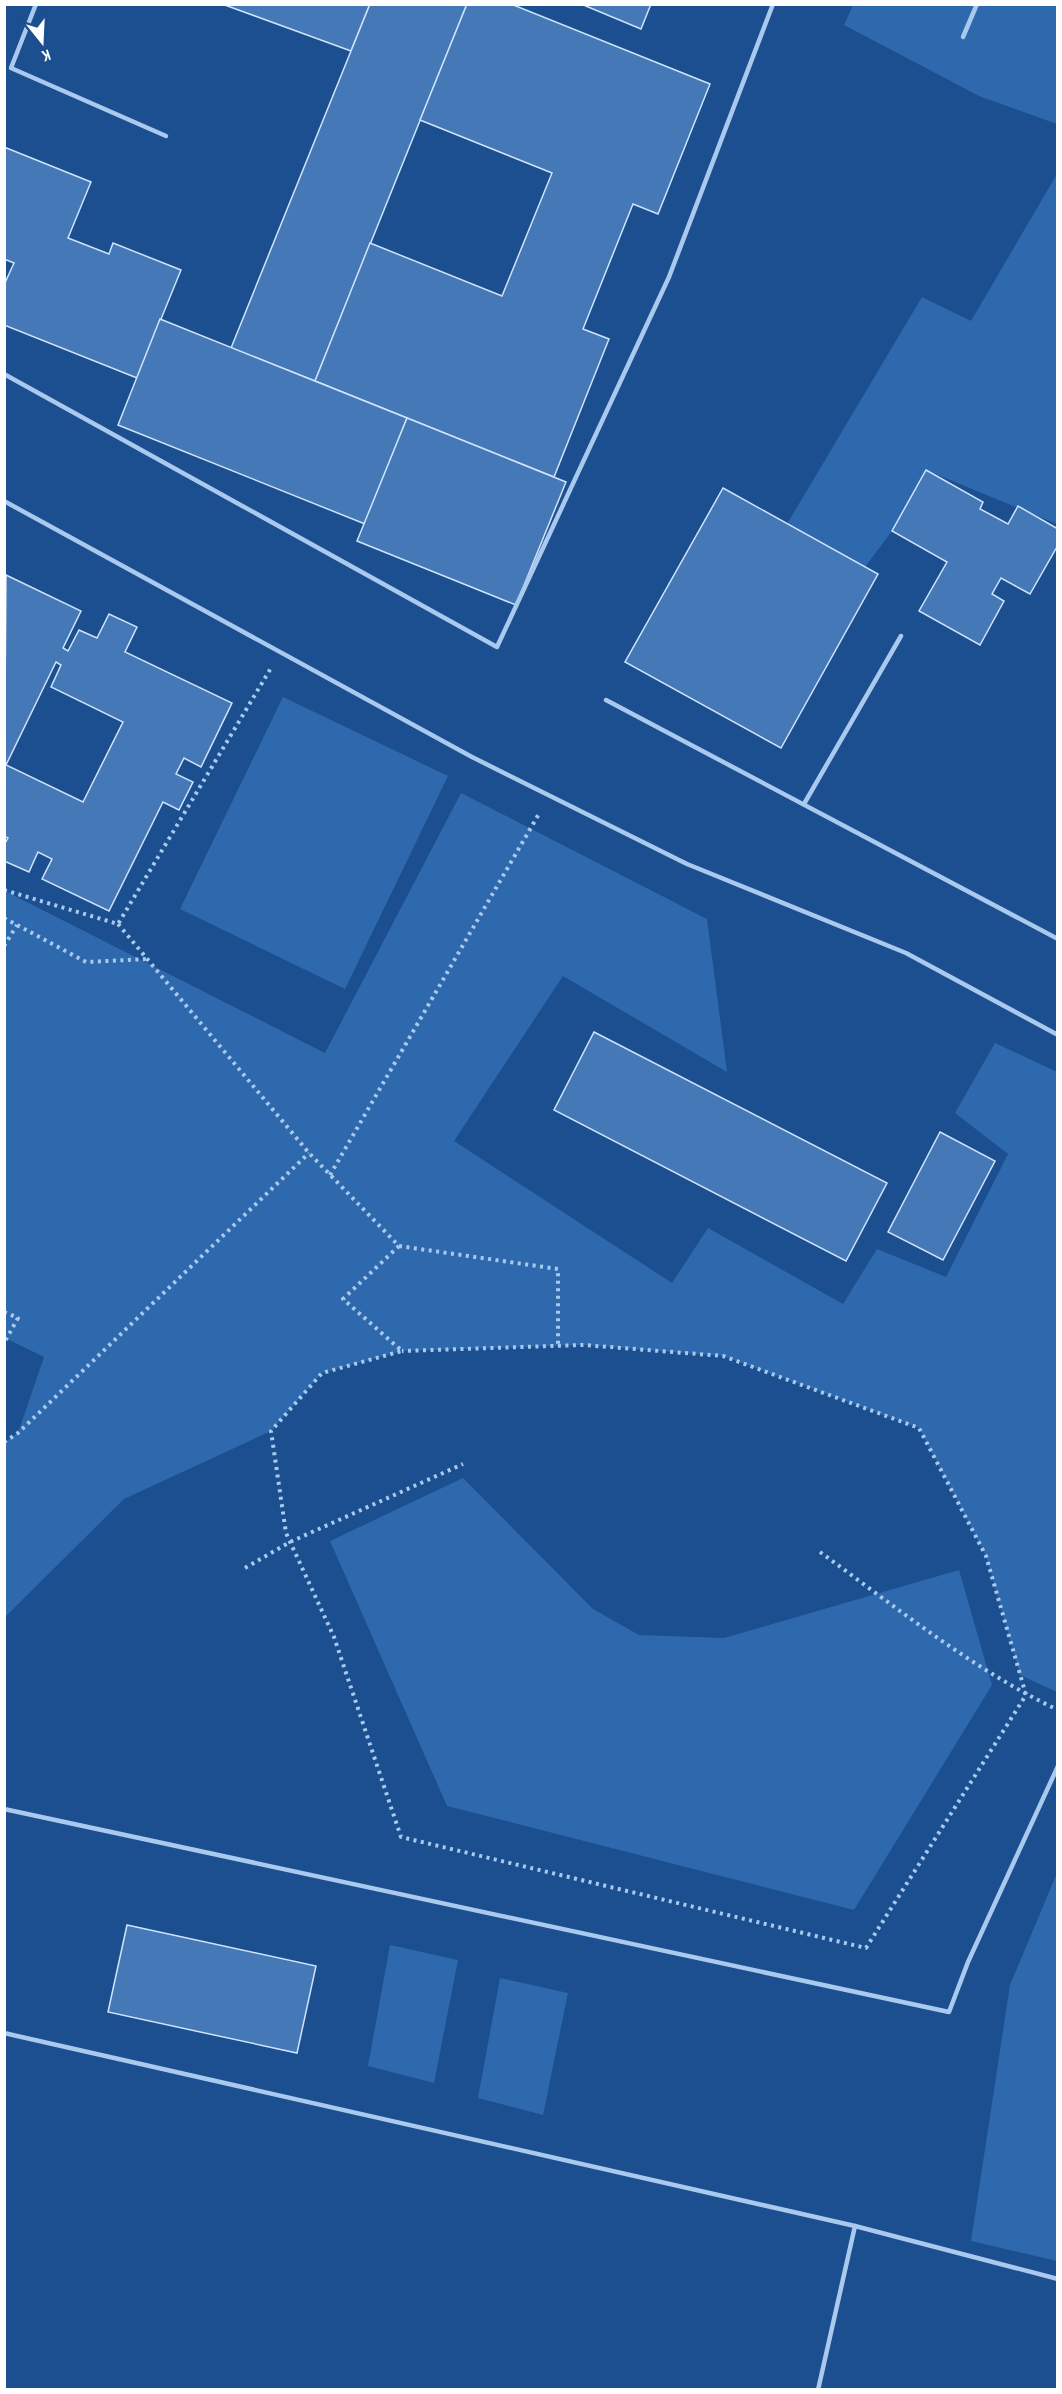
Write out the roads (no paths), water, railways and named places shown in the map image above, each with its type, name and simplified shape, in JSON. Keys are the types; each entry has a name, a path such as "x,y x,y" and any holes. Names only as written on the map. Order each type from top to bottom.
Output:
{"lane":[{"path":"36,4 11,68 166,136"},
{"path":"4,374 497,647 669,277 773,4"},
{"path":"963,37 977,4"},
{"path":"4,501 279,653 550,796 687,864 906,953 1058,1035"},
{"path":"804,804 901,636"},
{"path":"606,700 1058,939"},
{"path":"4,1809 949,2012 968,1962 1058,1766"},
{"path":"4,2033 855,2226 1058,2279"},
{"path":"818,2390 855,2226"}]}
